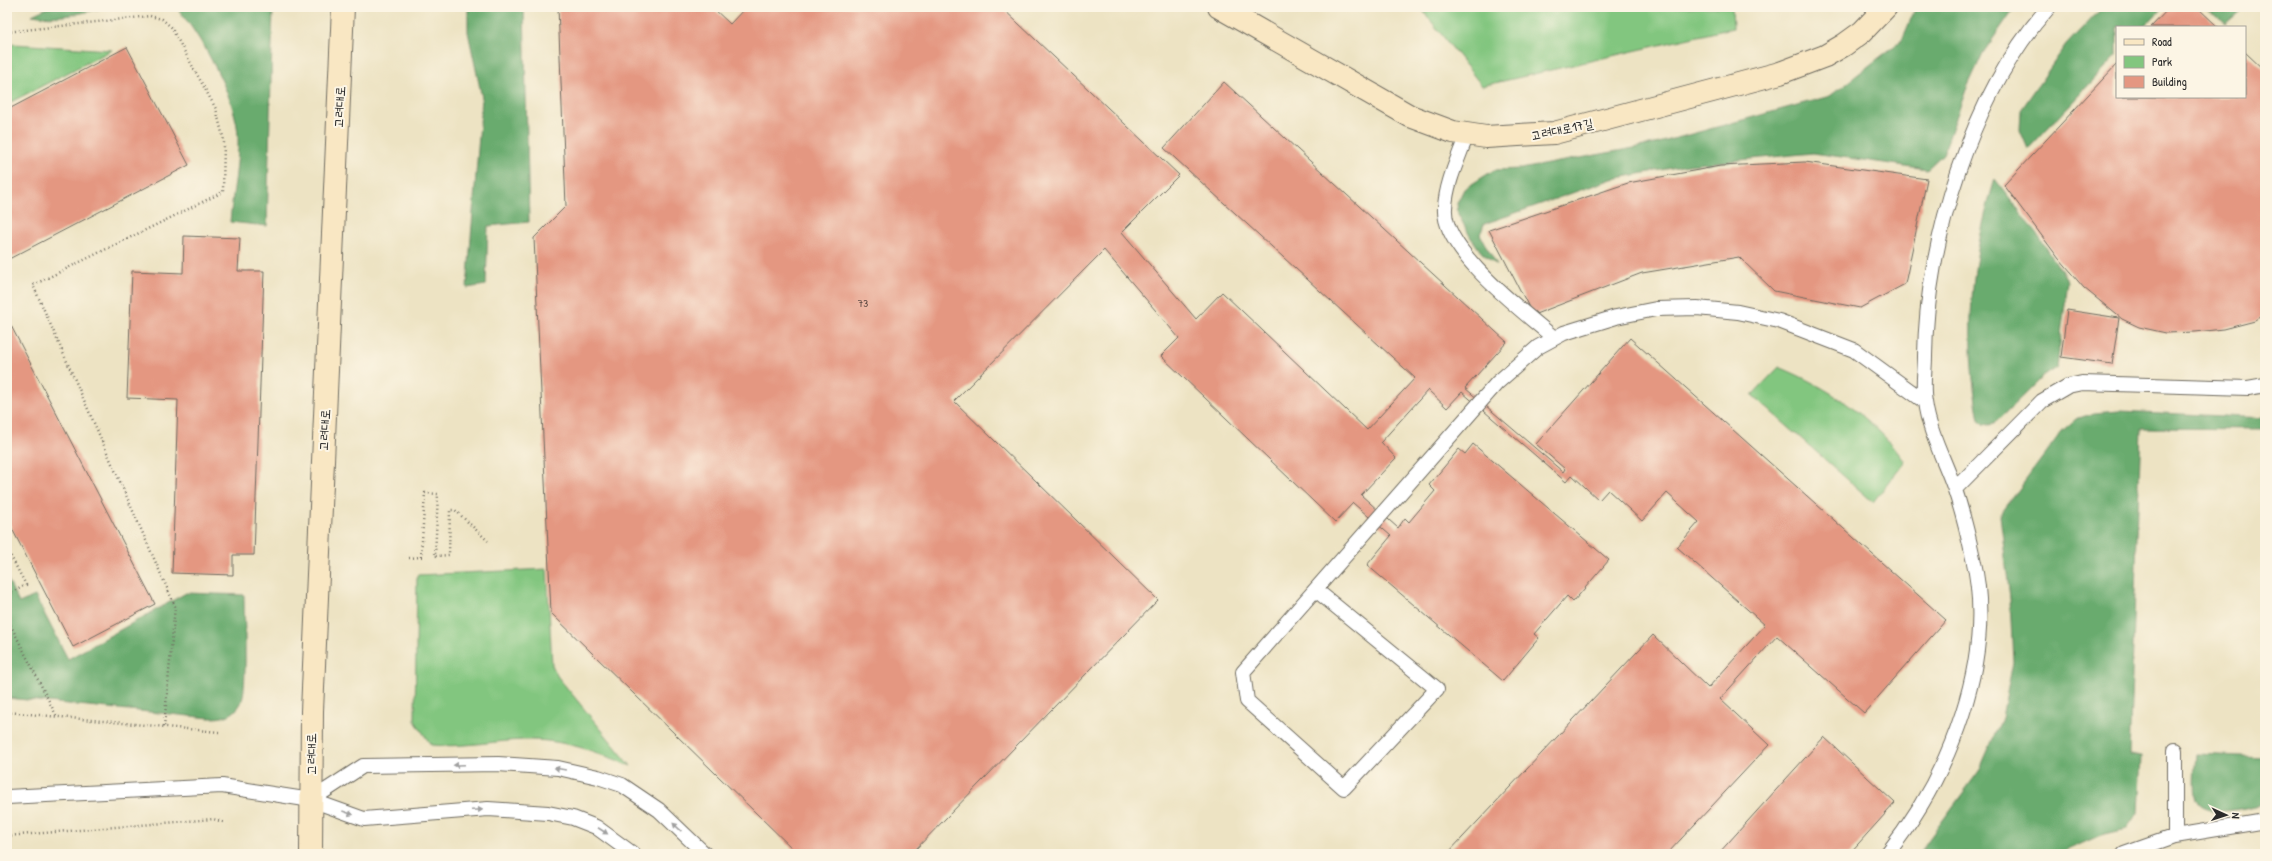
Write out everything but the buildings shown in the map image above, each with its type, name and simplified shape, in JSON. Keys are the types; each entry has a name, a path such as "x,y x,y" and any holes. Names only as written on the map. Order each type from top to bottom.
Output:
{"main road":[{"name":"고려대로","path":"311,854 312,703 343,7"},
{"name":"고려대로17길","path":"1219,7 1410,116 1435,126 1467,134 1505,137 1554,133 1780,73 1825,56 1844,45 1862,32 1886,7"}],"lane":[{"path":"1887,854 1927,795 1950,750 1968,694 1977,640 1978,597 1974,560 1955,489 1936,445 1924,401 1925,342 1930,282 1951,194 1974,133 2010,58 2048,7"},
{"path":"1467,134 1444,209 1451,231 1459,249 1472,264 1554,338"},
{"path":"1316,590 1437,689 1344,788 1247,701 1243,672 1497,383 1538,347 1564,333 1616,317 1656,309 1698,308 1738,312 1779,321 1854,350 1924,401"},
{"path":"1955,489 2042,401 2068,386 2082,384 2248,388 2265,385"},
{"path":"2175,750 2175,836"},
{"path":"311,800 363,766 498,764 558,768 598,777 622,785 659,810 705,854"},
{"path":"7,797 222,786 311,800 364,819 488,809 548,813 573,818 596,827 633,854"},
{"path":"2124,854 2175,836 2265,821"}],"path":[{"path":"7,32 92,24 125,17 150,16 162,19 171,27 216,108 224,141 223,192 33,285 175,606 164,727"},
{"path":"409,558 421,557 425,493 438,494 435,556 449,555 450,510 455,510 488,541"},
{"path":"7,549 26,585 7,595"},
{"path":"7,618 57,717"},
{"path":"7,712 219,732"},
{"path":"7,836 213,819 223,822"}],"green space":[{"path":"49,7 107,7 51,17 32,15"},
{"path":"176,7 273,7 267,226 230,222 238,137 232,105 225,87 206,51 186,19"},
{"path":"468,7 524,7 529,222 488,226 486,285 467,288 482,98 468,32"},
{"path":"1420,7 1732,7 1733,28 1482,86"},
{"path":"1916,7 2015,7 1983,53 1966,90 1943,154 1927,169 1813,153 1688,165 1612,179 1484,224 1480,235 1497,265 1482,253 1471,238 1458,214 1457,203 1464,189 1494,170 1521,169 1655,144 1830,96 1902,40"},
{"path":"2102,7 2163,7 2145,26 2116,26 2116,56 2028,149 2020,130 2021,110 2066,45"},
{"path":"2205,7 2245,7 2225,24"},
{"path":"13,44 112,50 7,104 7,47"},
{"path":"1995,179 2038,235 2068,281 2057,367 2042,377 1997,421 1990,425 1983,424 1979,419 1971,359 1971,329 1975,268 1980,238"},
{"path":"1779,367 1816,384 1833,394 1865,418 1879,431 1905,462 1873,502 1752,395"},
{"path":"2120,411 2265,418 2265,429 2141,428 2129,756 2141,757 2138,813 2127,829 2101,835 2058,854 1918,854 1979,771 2002,718 2013,662 2010,599 2000,515 2062,431 2076,419 2094,413"},
{"path":"547,569 552,665 558,677 631,766 604,755 578,747 538,740 465,745 431,745 415,721 417,575"},
{"path":"7,578 19,603 35,596 68,659 186,593 244,595 245,668 241,703 235,711 228,715 210,718 7,698"},
{"path":"2196,754 2265,757 2265,804 2236,810 2214,811 2205,808 2198,803 2194,790"}]}
